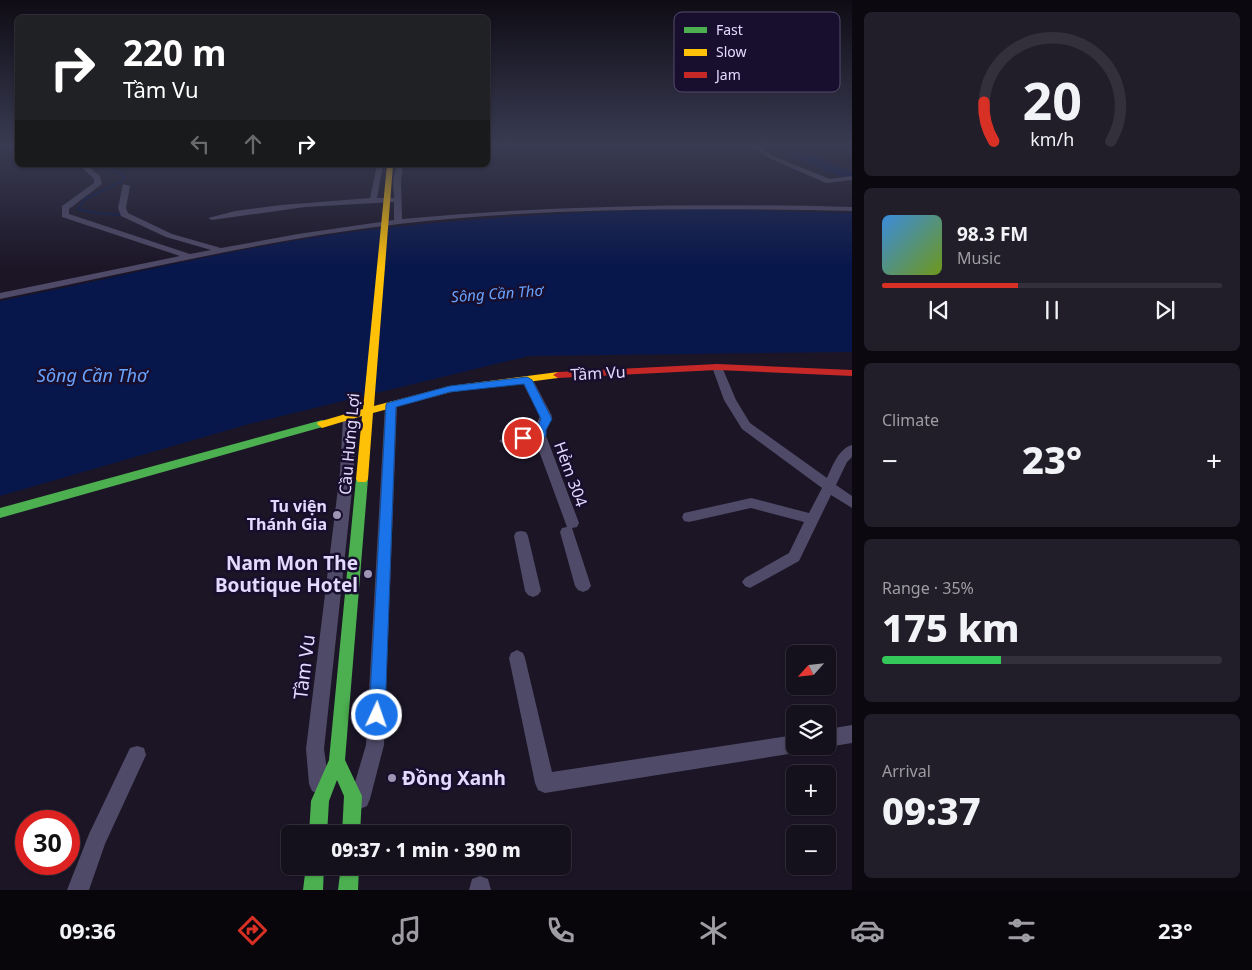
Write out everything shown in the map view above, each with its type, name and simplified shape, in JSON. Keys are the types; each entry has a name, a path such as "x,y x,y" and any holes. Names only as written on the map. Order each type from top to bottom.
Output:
{"main road":[{"name":"Cầu Hưng Lợi","path":"337,760 387,186"},
{"name":"Tầm Vu","path":"0,514 210,454 349,418 450,389 568,374 717,367 852,372"},
{"path":"337,760 353,796 352,825"},
{"path":"319,825 320,801 337,760"},
{"path":"313,890 314,875"},
{"path":"348,890 349,875"}],"street":[{"path":"96,186 65,208 65,214 194,256"},
{"path":"126,186 122,208 124,214 153,228 204,246 232,248"},
{"path":"372,200 375,186"},
{"path":"397,186 398,222"},
{"path":"212,218 263,209 372,200 398,200"},
{"path":"0,296 221,249 398,222 582,209 706,205 852,209"},
{"path":"717,367 730,400 746,426 772,447 852,503"},
{"name":"Hẻm 304","path":"527,380 546,416 546,421 540,435 569,527 583,586"},
{"path":"353,825 375,745 391,405"},
{"name":"Tầm Vu","path":"320,801 315,749 347,472 349,418"},
{"name":"Hẻm 304","path":"505,440 540,435"},
{"path":"750,582 794,556 842,460 852,449"},
{"path":"689,517 751,503 813,519"},
{"path":"520,536 533,591"},
{"path":"517,658 545,782 786,746"},
{"path":"836,737 852,734"},
{"path":"78,890 96,841 137,755"}],"water":[{"name":"Sông Cần Thơ","path":"707,209 852,213 852,352 529,356 249,424 0,496 0,301 275,244 367,230 537,215"}],"waterway":[{"path":"113,186 85,199 78,209 95,213 123,215"}],"traffic: fast":[{"path":"0,513 322,424"},
{"path":"319,825 320,801 337,760 362,479"},
{"path":"337,760 353,796 351,825"},
{"path":"313,890 314,875"},
{"path":"348,890 349,875"}],"traffic: slow":[{"path":"362,479 388,186"},
{"path":"322,424 450,389 558,375"}],"traffic: jam":[{"path":"558,375 717,367 852,373"}],"place":[{"name":"Tu viện Thánh Gia","path":"337,515"},
{"name":"Nam Mon The Boutique Hotel","path":"368,574"},
{"name":"Đồng Xanh","path":"392,778"}],"route":[{"path":"377,715 391,405 450,389 527,380 547,419 540,430 540,435 523,438"}]}
